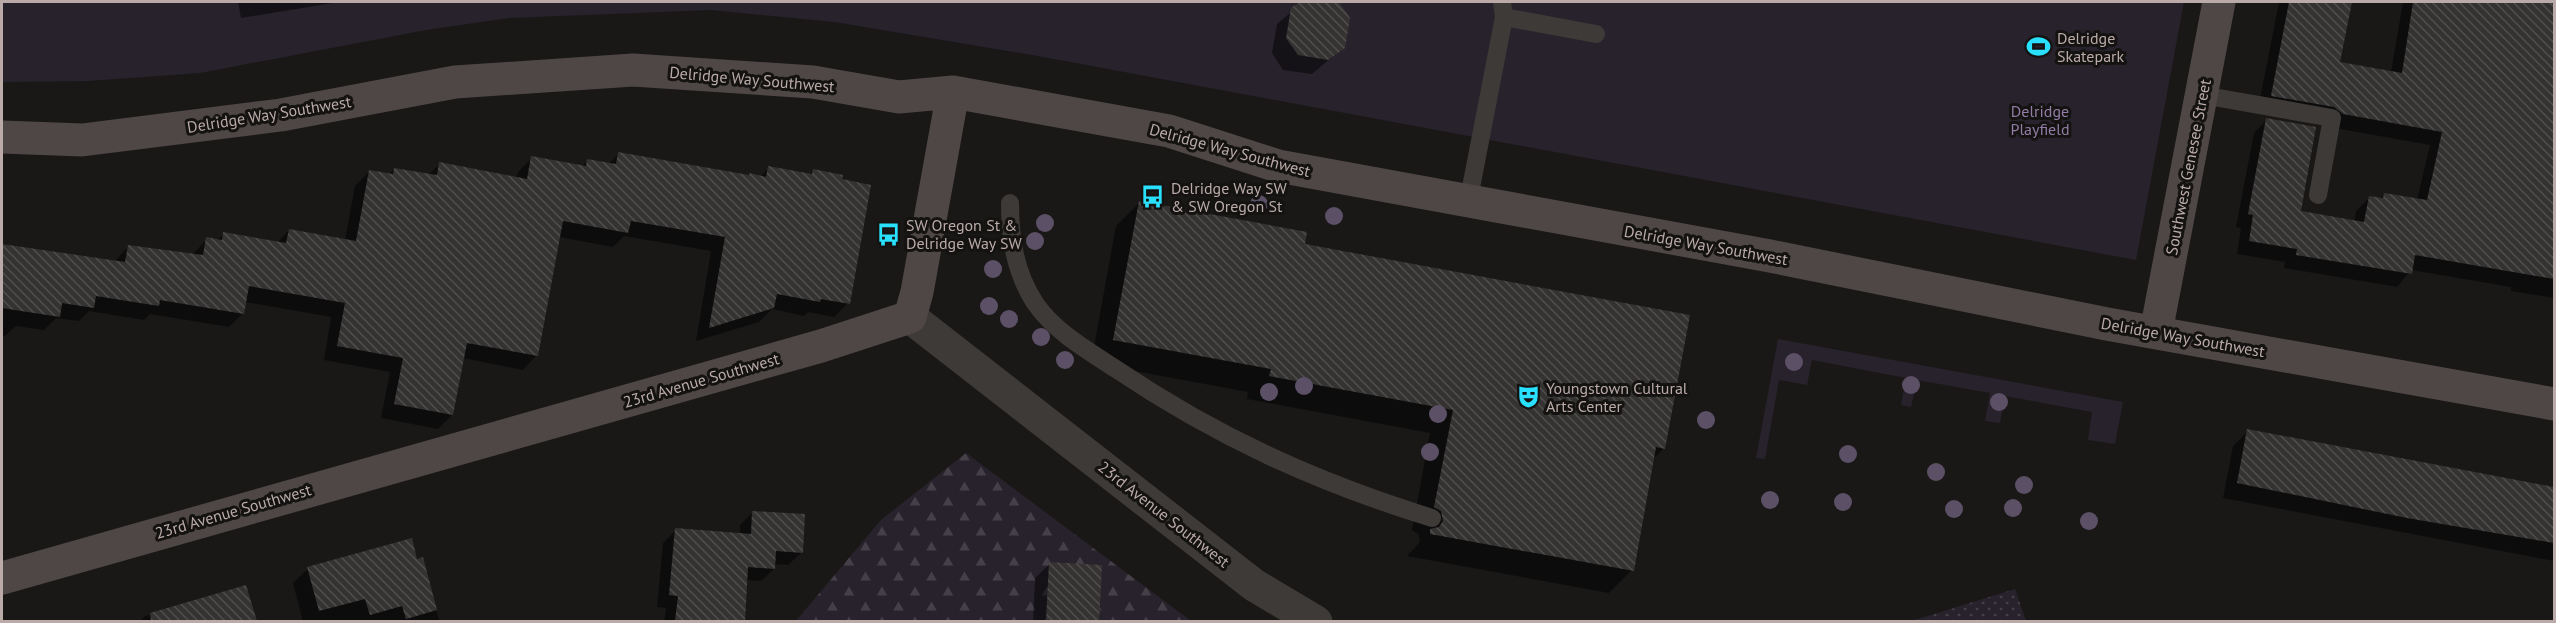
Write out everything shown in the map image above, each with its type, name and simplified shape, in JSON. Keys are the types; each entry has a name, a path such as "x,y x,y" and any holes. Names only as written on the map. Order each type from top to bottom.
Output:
{"main road":[{"name":"Southwest Genesee Street","path":"2157,332 2220,2"},
{"name":"Delridge Way Southwest","path":"2,137 82,140 281,115 455,82 633,70 813,82 899,97 953,92 1170,131 1278,166 1468,203 1770,256 2157,332 2554,404"},
{"path":"910,317 917,292 953,92"},
{"name":"23rd Avenue Southwest","path":"2,578 821,346 910,317"}],"street":[{"name":"23rd Avenue Southwest","path":"910,317 1254,585 1316,621"}],"lane":[{"path":"1468,203 1503,9 1596,34"},
{"path":"2202,95 2332,118 2318,195"},
{"path":"1010,203 1010,231 1014,258 1023,282 1036,304 1070,338 1167,404 1220,433 1356,494 1432,518"}],"green space":[{"name":"Delridge Playfield","path":"2,2 2184,2 2136,260 1038,56 835,22 711,10 509,18 426,30 200,73 88,81 2,82"},
{"path":"1778,339 2123,402 2115,444 2088,440 2092,412 2005,396 2000,423 1985,421 1990,393 1917,380 1911,407 1901,405 1906,378 1812,360 1807,385 1779,380 1765,459 1756,458"},
{"path":"966,453 1191,621 795,622 881,520"},
{"path":"2015,589 2026,621 1912,621"}],"building":[{"path":"1300,2 1339,2 1350,18 1345,48 1328,60 1298,55 1286,38 1291,8"},
{"path":"2289,2 2352,2 2340,62 2402,73 2413,2 2554,2 2554,279 2415,255 2412,274 2296,255 2297,249 2249,241 2253,215 2248,214 2266,118 2316,127 2301,211 2364,222 2369,196 2383,198 2384,193 2427,200 2442,132 2343,114 2334,107 2271,96"},
{"path":"618,152 766,177 768,166 812,174 813,169 843,175 842,179 871,185 850,304 821,299 820,302 777,294 774,308 709,328 725,237 631,221 628,233 563,221 538,356 467,343 453,415 394,404 403,358 337,346 345,303 249,286 244,314 160,300 159,306 96,296 94,308 62,303 60,317 2,308 2,244 125,262 128,245 203,255 206,237 222,240 223,232 286,243 289,229 356,241 369,170 393,174 394,168 437,175 439,162 527,179 531,156 586,166 587,159 616,164"},
{"name":"Youngstown Cultural Arts Center","path":"1139,201 1307,232 1305,244 1690,315 1665,449 1656,447 1634,571 1430,534 1430,529 1439,527 1443,521 1441,511 1434,507 1453,410 1269,376 1271,369 1113,340"},
{"path":"2247,429 2554,487 2554,543 2407,518 2237,483"},
{"path":"752,511 805,514 803,553 776,551 775,569 748,567 745,621 675,621 678,596 669,595 675,528 751,534"},
{"path":"412,538 417,559 423,557 437,610 406,619 402,606 370,615 365,599 319,611 307,567"},
{"path":"1049,562 1102,565 1099,621 1046,621"},
{"path":"246,585 257,621 151,621 150,613"}],"place":[{"name":"Delridge Skatepark","path":"2039,47"},
{"name":"Delridge Way SW & SW Oregon St","path":"1153,197"},
{"name":"SW Oregon St & Delridge Way SW","path":"888,234"},
{"name":"Youngstown Cultural Arts Center","path":"1528,397"}]}
